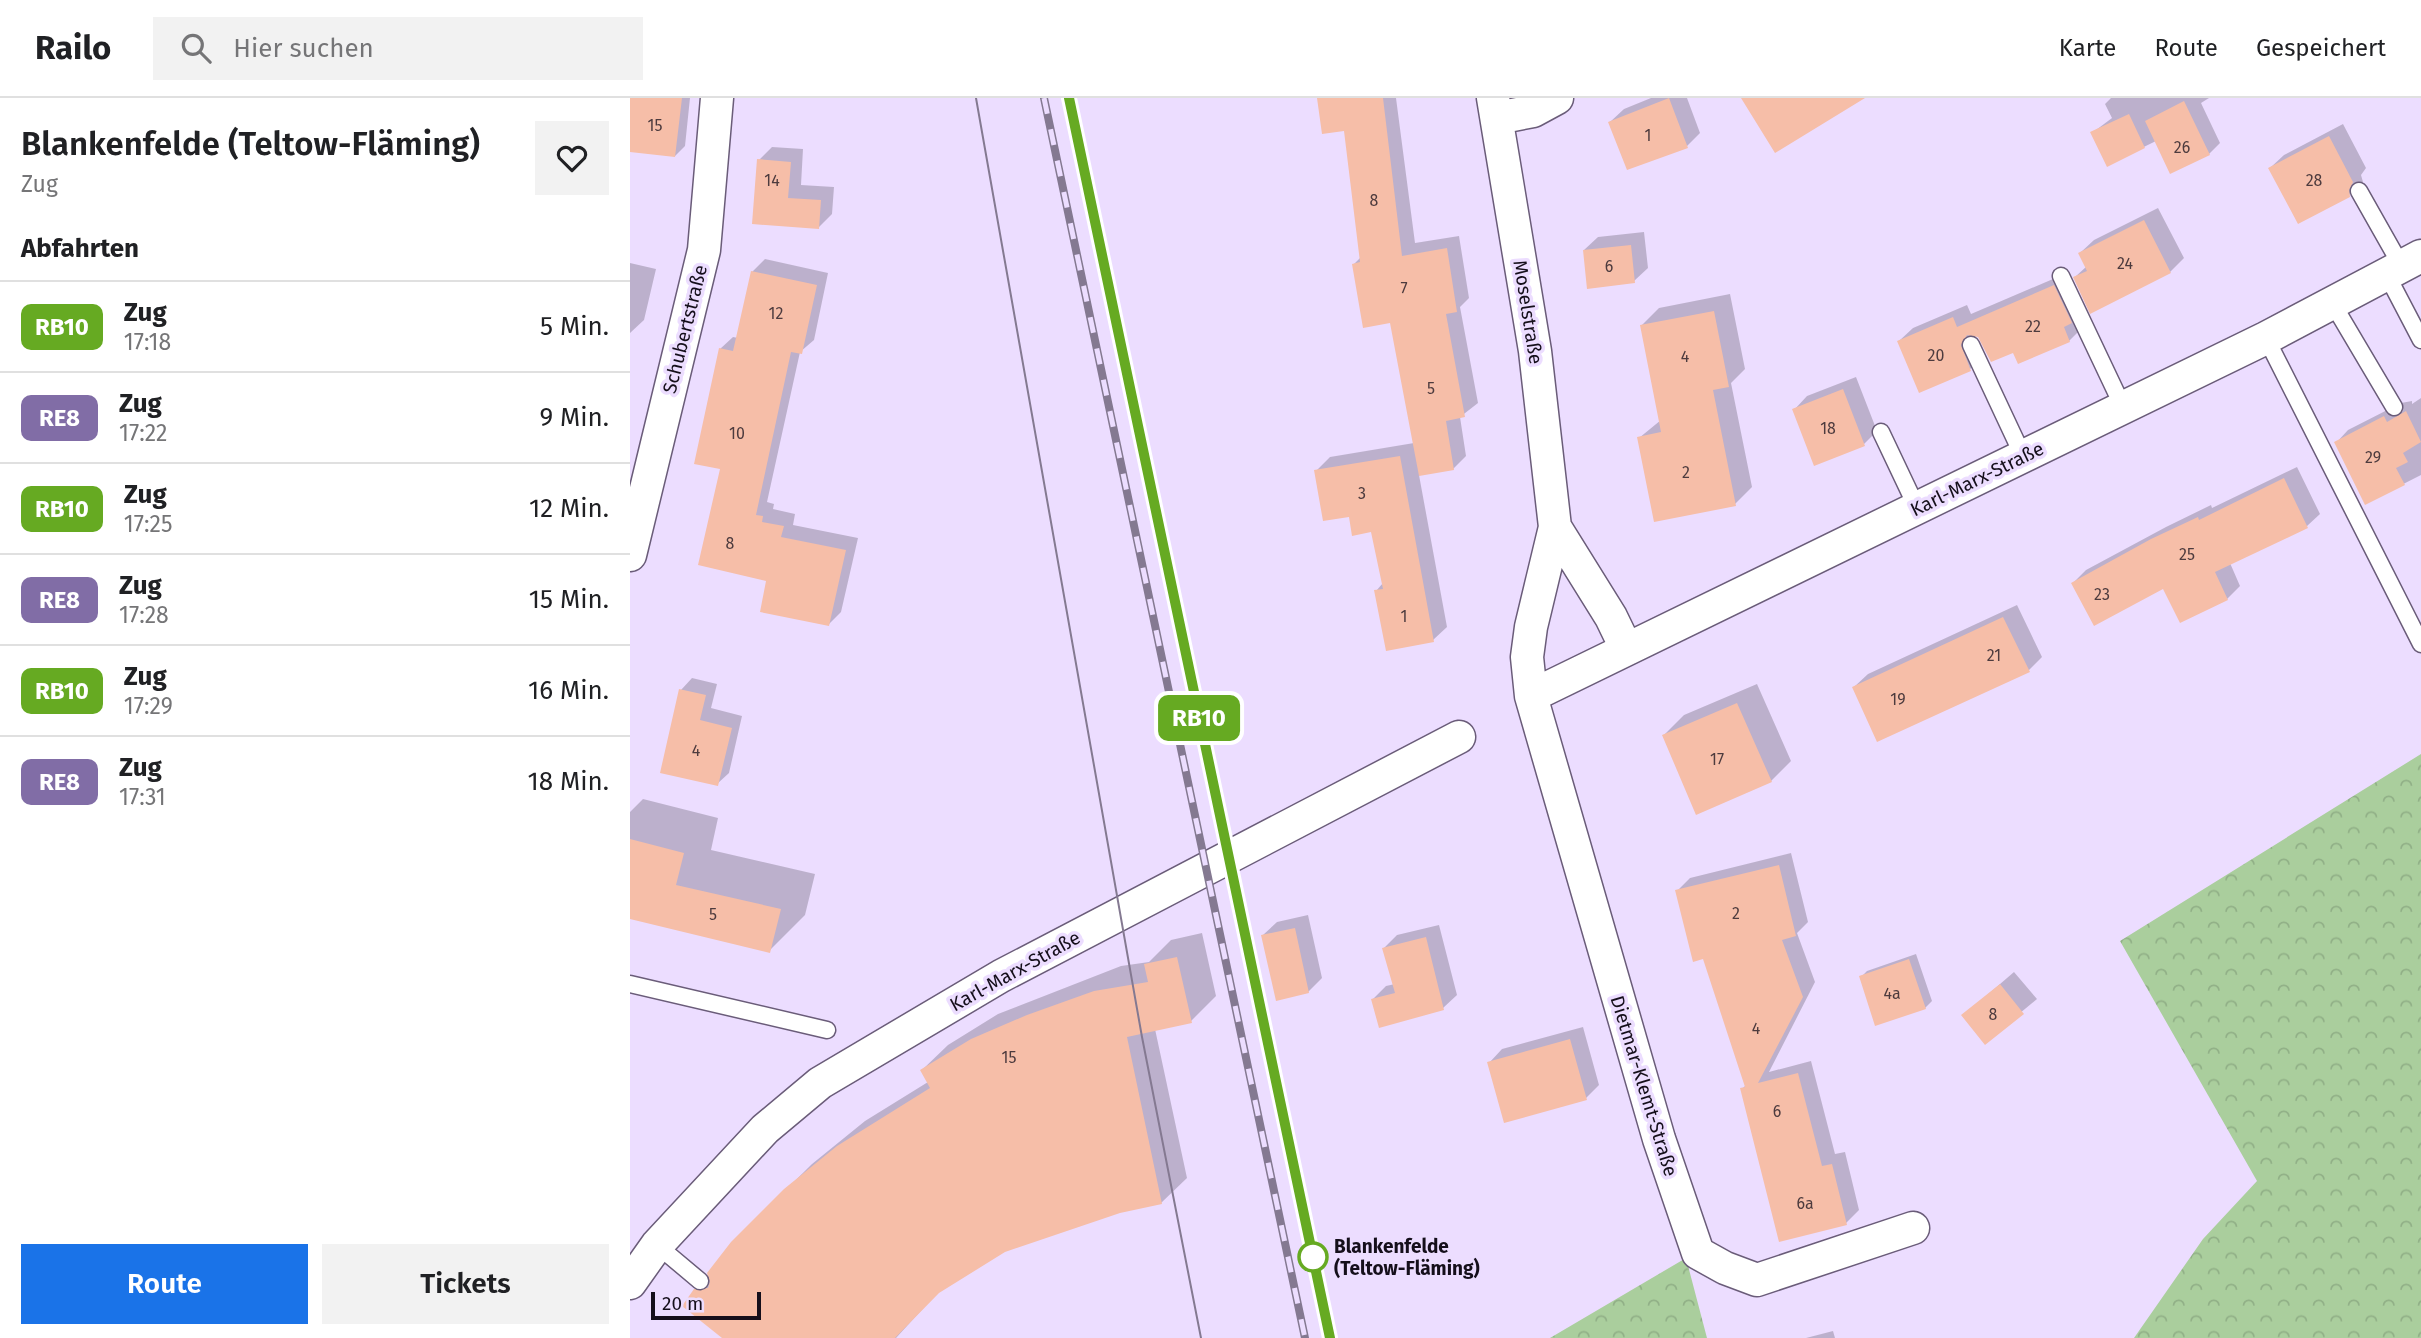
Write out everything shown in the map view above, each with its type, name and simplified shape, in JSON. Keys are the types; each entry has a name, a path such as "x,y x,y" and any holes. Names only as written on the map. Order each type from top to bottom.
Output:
{"street":[{"name":"Schubertstraße","path":"630,555 704,250 717,98"},
{"path":"1495,108 1533,111 1557,98"},
{"name":"Moselstraße","path":"1495,108 1535,351 1555,527 1531,627 1527,657 1531,696"},
{"name":"Karl-Marx-Straße","path":"1531,696 2266,338 2403,266"},
{"name":"Moselstraße","path":"1555,527 1611,617 1626,648"},
{"name":"Dietmar-Klemt-Straße","path":"1531,696 1659,1139 1698,1253 1725,1268 1757,1280 1913,1228"},
{"name":"Karl-Marx-Straße","path":"630,1283 657,1245 765,1129 820,1083 1001,976 1459,737"}],"lane":[{"path":"2359,191 2403,266 2421,340"},
{"path":"2061,276 2123,408"},
{"path":"2333,304 2394,407"},
{"path":"2266,338 2421,645"},
{"path":"1971,345 2023,456"},
{"path":"1881,432 1917,508"},
{"path":"630,984 827,1030"},
{"path":"657,1245 700,1281"}],"green space":[{"path":"2421,754 2421,1338 2134,1338 2203,1239 2257,1181 2120,941"},
{"path":"1686,1258 1707,1338 1550,1338"}],"building":[{"path":"630,98 682,98 675,157 630,152"},
{"path":"1317,98 1383,98 1402,256 1447,248 1457,312 1446,314 1465,417 1446,421 1454,470 1419,476 1390,323 1363,328 1352,264 1360,262 1344,131 1322,134"},
{"path":"1669,98 1688,148 1627,170 1608,122"},
{"path":"1741,98 1865,98 1775,153"},
{"path":"2184,101 2210,155 2170,174 2145,121"},
{"path":"2129,114 2145,148 2107,167 2090,132"},
{"path":"2329,136 2353,182 2349,190 2350,197 2298,224 2268,168"},
{"path":"757,159 791,162 788,198 821,200 819,229 752,224"},
{"path":"2144,220 2171,273 2090,314 2073,277 2087,271 2078,253"},
{"path":"1631,245 1635,283 1587,289 1583,250"},
{"path":"751,271 817,285 802,354 791,352 756,515 763,516 762,522 784,526 781,537 846,550 829,626 760,612 766,581 698,565 720,469 694,464 719,348 733,351"},
{"path":"2054,285 2072,323 2064,327 2070,342 2018,364 2013,353 1991,362 1978,337 1967,335 1961,345 1971,371 1919,393 1897,341 1953,317 1957,327"},
{"path":"1714,311 1729,387 1713,390 1736,506 1654,522 1637,437 1661,432 1640,325"},
{"path":"1843,389 1865,446 1814,466 1792,409"},
{"path":"2406,411 2421,442 2403,453 2408,462 2396,468 2405,485 2365,505 2334,442 2384,416 2387,422"},
{"path":"1400,456 1434,642 1386,651 1374,590 1383,589 1371,532 1352,536 1349,517 1323,521 1314,470"},
{"path":"2284,478 2308,528 2215,572 2228,600 2180,623 2163,589 2094,626 2071,583 2151,539 2198,517 2199,520"},
{"path":"2003,617 2030,672 1877,742 1852,687"},
{"path":"679,689 706,695 700,720 732,728 718,786 660,773"},
{"path":"1737,703 1772,782 1696,815 1662,735"},
{"path":"630,839 684,853 676,885 781,909 770,953 630,919"},
{"path":"1779,865 1796,936 1782,940 1803,997 1758,1083 1798,1073 1822,1166 1832,1164 1847,1225 1779,1242 1740,1088 1745,1087 1703,959 1693,962 1675,890"},
{"path":"1295,928 1309,993 1276,1001 1261,935"},
{"path":"1426,937 1444,1010 1379,1028 1371,999 1395,993 1382,948"},
{"path":"1177,957 1192,1023 1127,1037 1162,1204 1120,1213 1005,1252 939,1293 895,1338 722,1338 682,1306 694,1289 708,1288 710,1282 707,1273 731,1242 784,1189 837,1146 930,1088 920,1070 971,1039 1027,1015 1094,991 1148,982 1144,964"},
{"path":"1909,959 1926,1009 1875,1026 1859,976"},
{"path":"2000,984 2024,1014 1985,1045 1961,1015"},
{"path":"1570,1039 1587,1100 1504,1123 1487,1062"}],"tram line":[{"path":"976,98 1142,1037 1201,1338"}],"railway":[{"path":"1044,98 1305,1338"},
{"path":"1069,98 1330,1338"}],"train":[{"name":"RB10","path":"1069,98 1330,1338"}],"place":[{"name":"Blankenfelde (Teltow-Fläming)","path":"1313,1257"}]}
